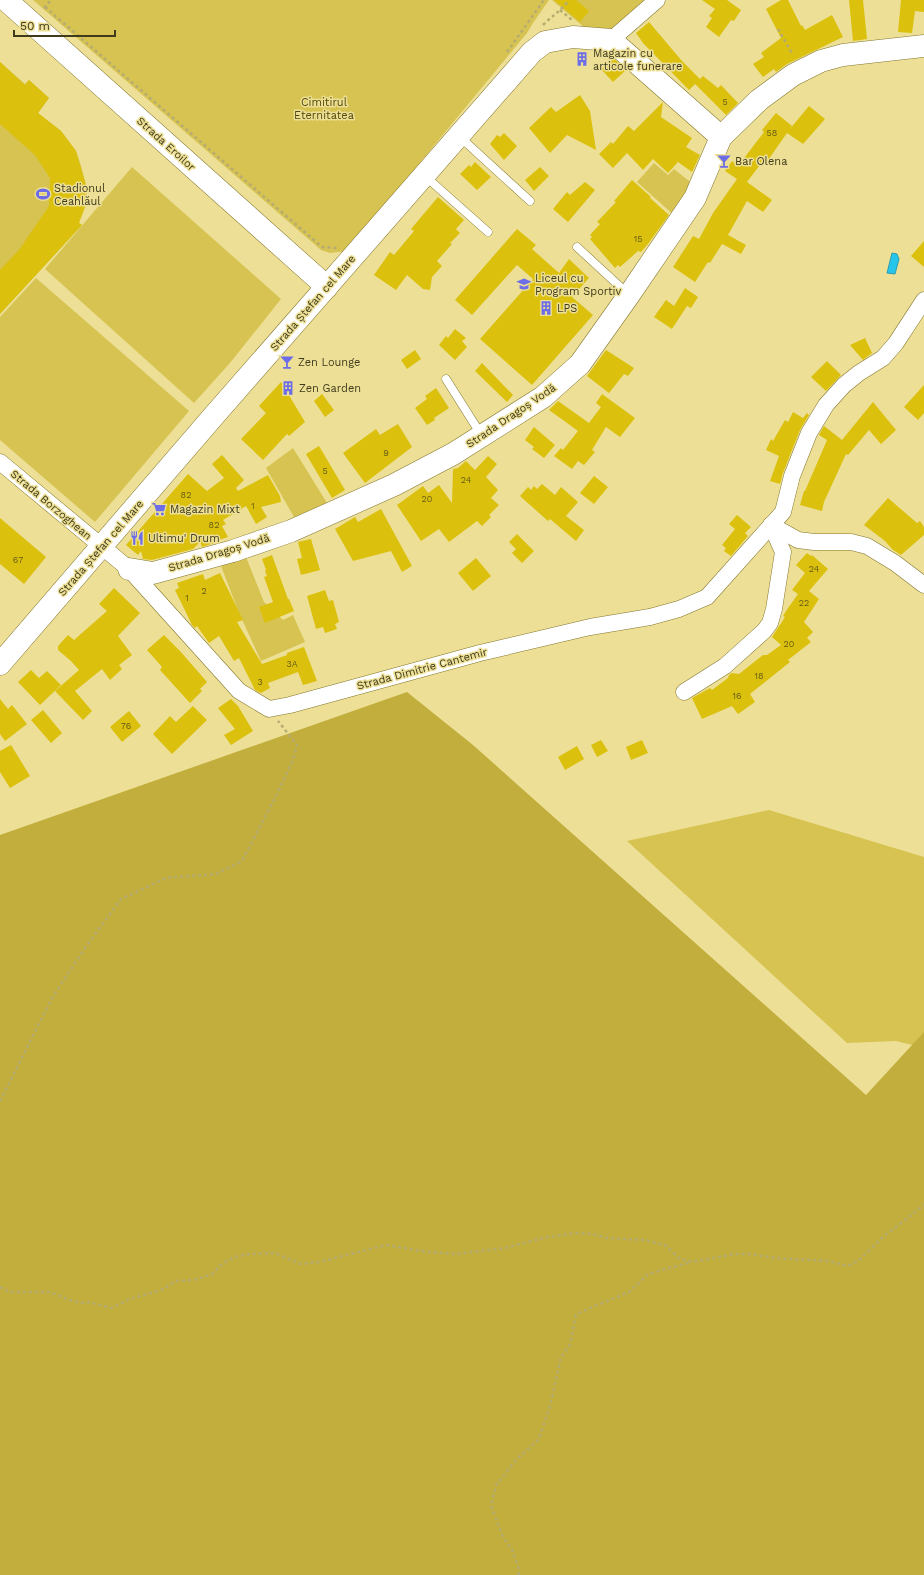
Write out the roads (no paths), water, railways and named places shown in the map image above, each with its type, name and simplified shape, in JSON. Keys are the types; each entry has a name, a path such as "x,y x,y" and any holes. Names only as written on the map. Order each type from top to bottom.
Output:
{"street":[{"name":"Strada Eroilor","path":"6,0 327,288"},
{"path":"657,0 611,40 721,137"},
{"name":"Strada Ștefan cel Mare","path":"0,664 211,419 532,52 545,42 573,37 611,40"},
{"name":"Strada Dragoș Vodă","path":"129,569 153,573 233,551 291,531 394,485 456,452 543,397 580,364 629,295 694,198 721,137 759,100 774,88 802,70 821,61 843,55 924,46"},
{"name":"Strada Dimitrie Cantemir","path":"129,569 239,691 269,709 298,703 480,653 590,627 650,617 679,609 707,597 783,512 792,476 810,433 826,404 844,385 859,373 883,358 896,342 924,300"},
{"name":"Strada Borzoghean","path":"0,462 102,547"},
{"path":"771,525 798,540 814,542 851,542 867,546 895,563 924,586"},
{"path":"684,692 725,666 764,631 770,623 774,609 783,552 771,525"},
{"path":"102,547 129,569"}],"lane":[{"path":"460,136 530,201"},
{"path":"424,175 488,232"},
{"path":"578,247 629,295"},
{"path":"446,379 482,436"}],"water":[{"path":"892,253 897,254 899,259 895,274 887,273"}],"place":[{"name":"Magazin cu articole funerare","path":"582,59"},
{"name":"Bar Olena","path":"724,161"},
{"name":"Stadionul Ceahlăul","path":"43,194"},
{"name":"Liceul cu Program Sportiv","path":"524,284"},
{"name":"LPS","path":"546,308"},
{"name":"Zen Lounge","path":"287,362"},
{"name":"Zen Garden","path":"288,388"},
{"name":"Magazin Mixt","path":"159,509"},
{"name":"Ultimu' Drum","path":"137,538"}],"park label":[{"name":"Cimitirul Eternitatea","path":"324,108"}]}
